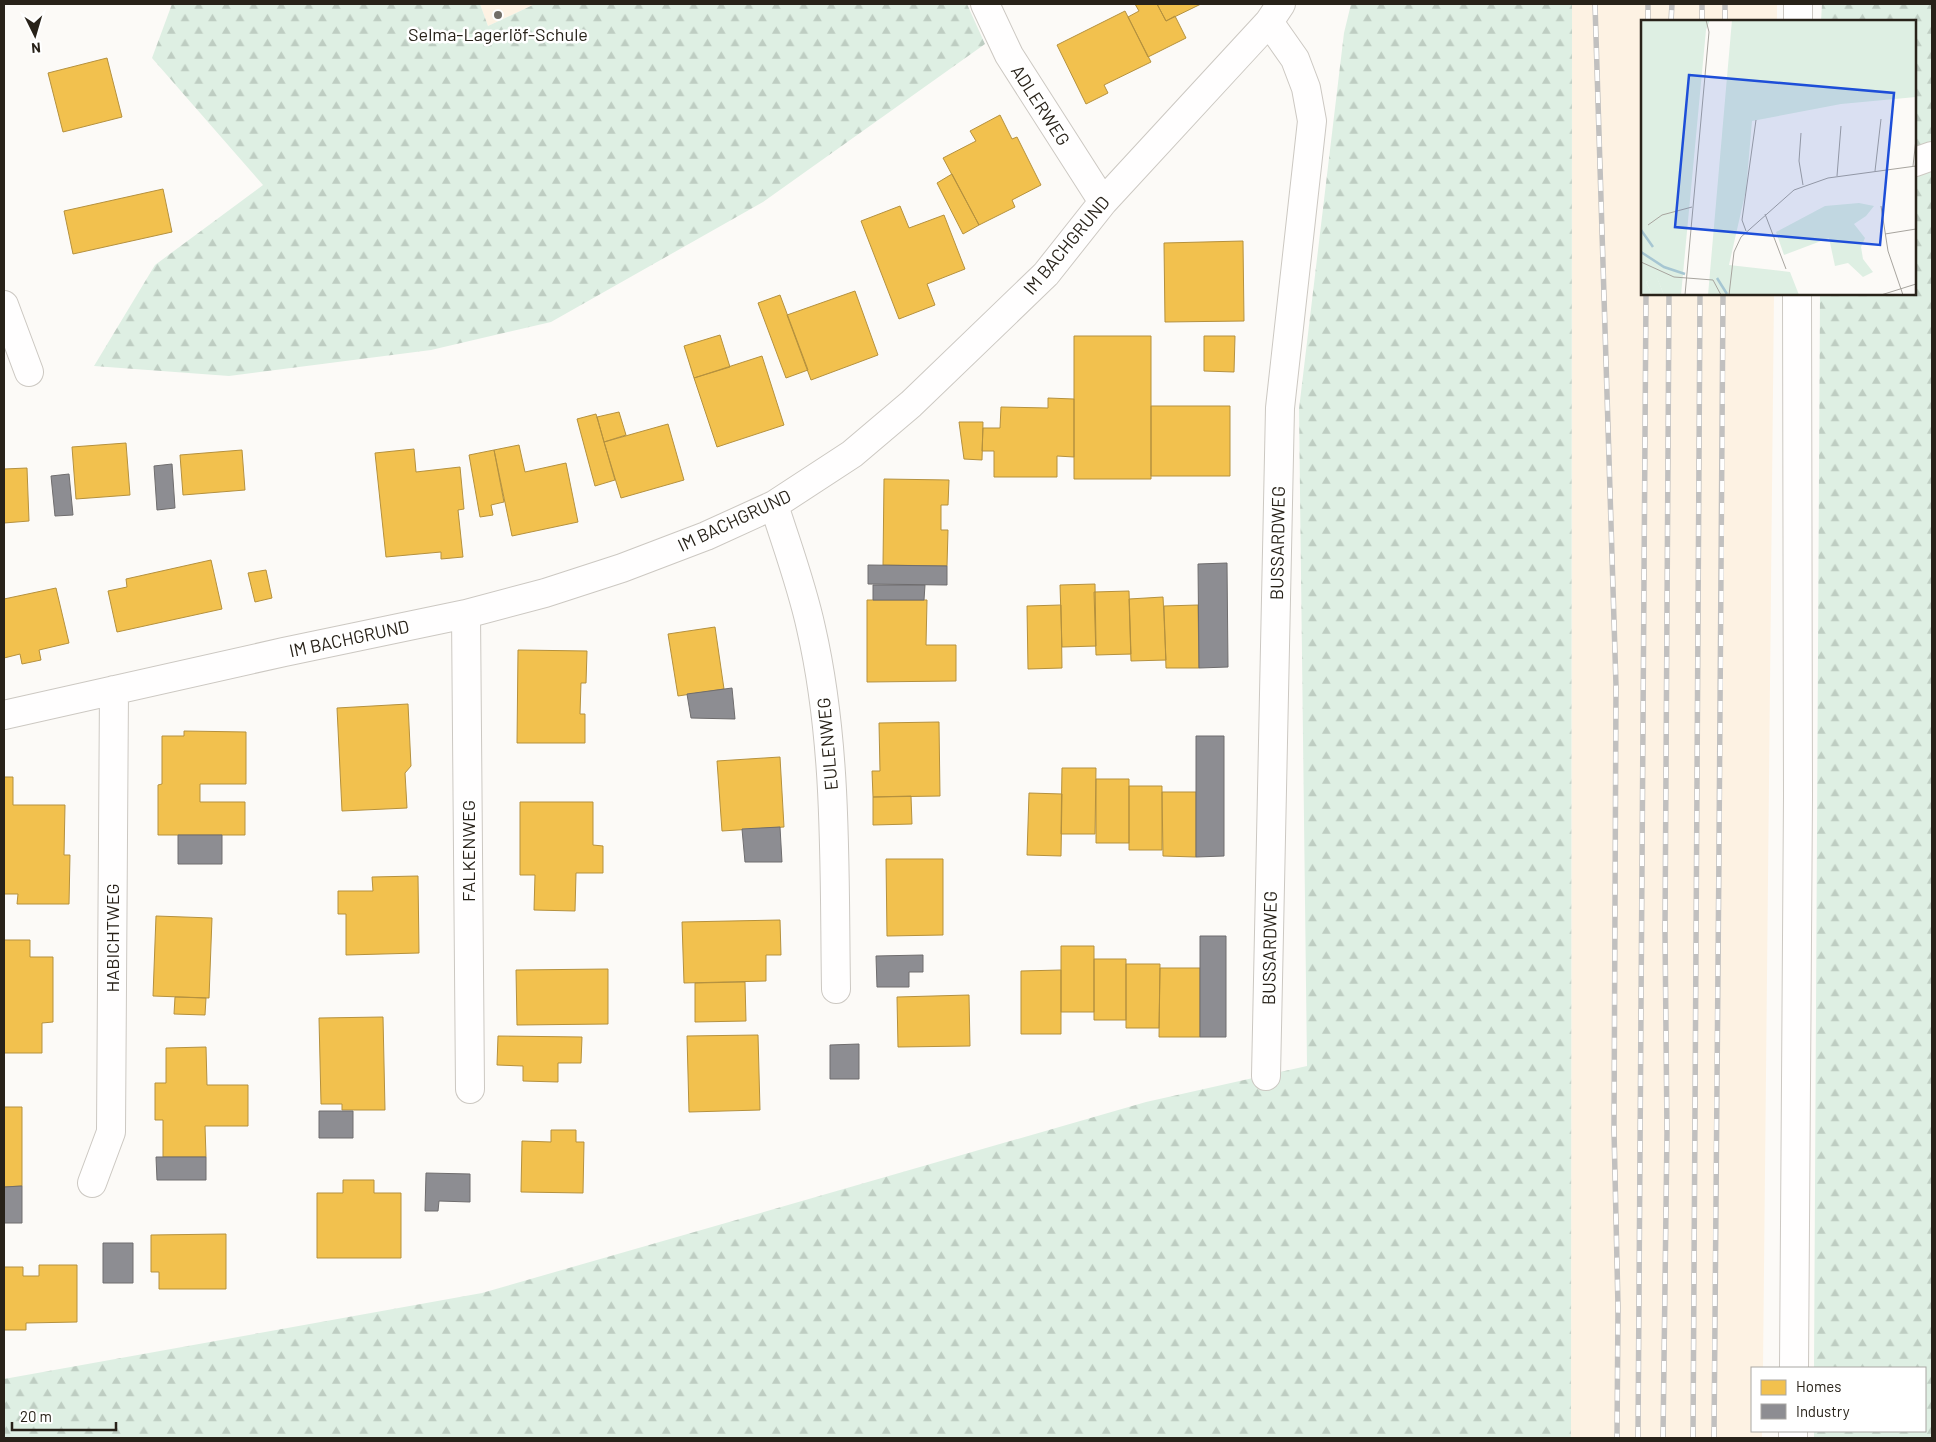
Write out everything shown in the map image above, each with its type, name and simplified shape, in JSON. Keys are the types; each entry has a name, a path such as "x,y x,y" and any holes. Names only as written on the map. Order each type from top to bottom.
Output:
{"street":[{"name":"ADLERWEG","path":"985,4 1009,55 1103,202"},
{"path":"1798,4 1798,20"},
{"name":"IM BACHGRUND","path":"4,714 466,614 545,593 622,568 706,536 774,505 852,454 911,404 1046,274 1103,202 1275,13"},
{"name":"BUSSARDWEG","path":"1266,1076 1280,408 1312,121 1306,88 1275,13"},
{"path":"1916,162 1932,156"},
{"path":"1794,1367 1798,796 1797,295"},
{"path":"4,305 29,372"},
{"name":"EULENWEG","path":"774,505 804,596 812,629 827,726 832,800 836,989"},
{"name":"FALKENWEG","path":"466,614 470,1089"},
{"name":"HABICHTWEG","path":"92,1183 111,1132 114,690"}],"shaded area":[{"name":"Selma-Lagerlöf-Schule","path":"480,4 535,4 488,26"},
{"path":"1572,4 1777,4 1777,20 1641,20 1641,295 1774,295 1763,1367 1751,1367 1751,1432 1762,1432 1762,1438 1571,1438"}],"green space":[{"path":"172,4 480,4 488,26 535,4 967,4 985,44 763,202 551,322 431,350 229,376 94,366 155,265 263,185 152,58"},
{"path":"1351,4 1572,4 1571,1438 4,1438 4,1379 482,1293 1146,1102 1307,1066 1299,409 1344,33"},
{"path":"1822,4 1932,4 1932,1438 1814,1438 1814,1432 1926,1432 1926,1367 1814,1367 1820,295 1916,295 1916,20 1821,20"}],"building: Homes":[{"path":"1135,4 1157,4 1166,21 1175,16 1186,38 1148,57 1128,17 1139,11"},
{"path":"1157,4 1201,4 1166,21"},
{"path":"1125,11 1151,62 1104,85 1108,93 1086,104 1057,45"},
{"path":"107,58 122,117 63,132 48,73"},
{"path":"1000,115 1012,139 1017,137 1041,185 1012,200 1015,207 979,225 943,158 976,141 970,131"},
{"path":"952,174 979,225 963,234 937,183"},
{"path":"163,189 172,232 73,254 64,211"},
{"path":"900,206 909,228 944,215 965,269 927,284 935,305 899,319 861,221"},
{"path":"1243,241 1244,321 1165,322 1164,243"},
{"path":"855,291 878,355 811,380 787,315"},
{"path":"780,295 808,370 786,378 758,303"},
{"path":"720,335 730,367 694,378 684,346"},
{"path":"1074,336 1151,336 1151,479 1074,479"},
{"path":"1204,336 1235,336 1234,372 1204,371"},
{"path":"762,356 784,425 717,447 694,378"},
{"path":"1048,398 1074,399 1074,457 1057,456 1057,477 994,477 994,451 982,451 983,428 1000,428 1001,407 1048,408"},
{"path":"1151,406 1230,406 1230,476 1151,476"},
{"path":"619,412 626,435 604,442 597,417"},
{"path":"596,414 615,480 595,486 577,419"},
{"path":"959,422 983,422 982,460 964,459"},
{"path":"668,424 684,480 621,498 604,442"},
{"path":"126,443 130,495 76,499 72,447"},
{"path":"519,445 525,472 566,463 578,522 512,536 494,450"},
{"path":"414,449 416,472 460,467 464,509 458,510 463,557 441,559 441,552 386,557 375,453"},
{"path":"242,450 245,490 183,495 180,455"},
{"path":"494,450 504,502 491,505 493,515 480,517 469,455"},
{"path":"27,468 29,521 4,523 4,469"},
{"path":"884,479 949,480 948,505 941,505 941,530 948,530 947,566 883,565"},
{"path":"211,560 222,609 117,632 108,591 127,587 126,579"},
{"path":"266,570 272,598 255,602 248,573"},
{"path":"1095,584 1096,646 1062,647 1060,585"},
{"path":"56,588 69,643 39,650 41,660 22,664 20,654 4,658 4,599"},
{"path":"1129,591 1131,654 1096,655 1094,592"},
{"path":"1163,597 1166,660 1131,661 1129,599"},
{"path":"867,600 927,600 926,645 956,645 956,681 867,682"},
{"path":"1061,605 1062,668 1028,669 1027,606"},
{"path":"1198,605 1199,668 1166,668 1164,606"},
{"path":"715,627 724,689 678,696 668,634"},
{"path":"518,650 587,651 586,683 581,683 580,714 585,714 585,743 517,743"},
{"path":"408,704 411,766 405,773 407,808 342,811 337,708"},
{"path":"939,722 940,796 873,797 872,771 880,771 879,723"},
{"path":"184,731 246,732 246,784 200,784 200,802 245,802 245,835 158,835 158,785 162,784 162,736 184,736"},
{"path":"780,757 784,827 722,831 717,761"},
{"path":"1062,768 1096,768 1095,834 1061,834"},
{"path":"4,777 13,777 13,805 65,805 64,855 70,855 69,904 17,904 18,894 4,894"},
{"path":"1096,779 1129,779 1129,843 1096,843"},
{"path":"1129,786 1162,786 1162,850 1129,850"},
{"path":"1162,792 1196,792 1196,857 1163,856"},
{"path":"1029,793 1062,794 1061,856 1027,855"},
{"path":"911,796 912,824 873,825 873,797"},
{"path":"520,802 593,802 593,845 603,846 603,873 576,873 575,911 534,910 535,875 520,875"},
{"path":"886,859 943,859 943,935 887,936"},
{"path":"418,876 419,953 346,955 346,914 338,914 338,891 373,891 372,877"},
{"path":"156,916 212,918 209,998 153,996"},
{"path":"780,920 781,955 766,955 766,981 684,983 682,922"},
{"path":"4,940 30,940 30,957 53,957 53,1022 42,1023 42,1053 4,1053"},
{"path":"1061,946 1094,946 1094,1012 1061,1012"},
{"path":"1094,959 1126,959 1126,1020 1094,1020"},
{"path":"1126,964 1160,964 1159,1028 1126,1028"},
{"path":"1160,968 1200,968 1200,1037 1159,1037"},
{"path":"608,969 608,1024 517,1025 516,970"},
{"path":"1061,970 1061,1034 1021,1034 1021,971"},
{"path":"745,982 746,1021 695,1022 695,983"},
{"path":"969,995 970,1046 898,1047 897,997"},
{"path":"175,997 206,998 205,1015 174,1014"},
{"path":"383,1017 385,1110 342,1110 342,1104 321,1104 319,1018"},
{"path":"758,1035 760,1110 689,1112 687,1036"},
{"path":"498,1036 582,1037 581,1063 558,1063 558,1082 523,1081 523,1066 497,1065"},
{"path":"206,1047 207,1085 248,1085 248,1126 205,1126 206,1157 163,1157 163,1120 155,1120 155,1083 166,1083 166,1048"},
{"path":"4,1107 22,1107 22,1186 4,1187"},
{"path":"551,1130 576,1130 576,1142 584,1142 583,1193 521,1192 522,1141 551,1142"},
{"path":"343,1180 374,1180 374,1193 401,1193 401,1258 317,1258 317,1193 343,1193"},
{"path":"226,1234 226,1289 159,1289 159,1272 151,1272 151,1235"},
{"path":"39,1265 77,1265 77,1322 26,1323 26,1330 4,1330 4,1267 23,1267 23,1276 39,1276"}],"building: Industry":[{"path":"172,464 175,508 157,510 154,466"},
{"path":"69,474 73,515 55,516 51,476"},
{"path":"1227,563 1228,667 1199,668 1198,564"},
{"path":"868,565 947,566 947,585 868,584"},
{"path":"873,585 925,585 924,600 873,600"},
{"path":"732,688 735,719 691,718 687,694"},
{"path":"1196,736 1224,736 1224,856 1196,857"},
{"path":"780,827 782,862 745,862 742,829"},
{"path":"178,835 222,835 222,864 178,864"},
{"path":"1200,936 1226,936 1226,1037 1200,1037"},
{"path":"923,955 923,972 909,972 909,987 877,987 876,956"},
{"path":"859,1044 859,1079 830,1079 830,1045"},
{"path":"319,1111 353,1111 353,1138 319,1138"},
{"path":"156,1157 206,1157 206,1180 157,1180"},
{"path":"426,1173 470,1174 470,1202 439,1201 438,1211 425,1211"},
{"path":"22,1186 22,1223 4,1223 4,1187"},
{"path":"103,1243 133,1243 133,1283 103,1283"}],"railway":[{"path":"1595,4 1616,686 1614,1130 1618,1307 1617,1438"},
{"path":"1648,4 1648,20"},
{"path":"1671,20 1672,4"},
{"path":"1702,4 1702,20"},
{"path":"1725,4 1725,20"},
{"path":"1638,1438 1646,295"},
{"path":"1663,1438 1667,1133 1665,931 1669,295"},
{"path":"1693,1438 1700,295"},
{"path":"1714,1438 1723,295"}],"place":[{"name":"Selma-Lagerlöf-Schule","path":"498,15"}]}
